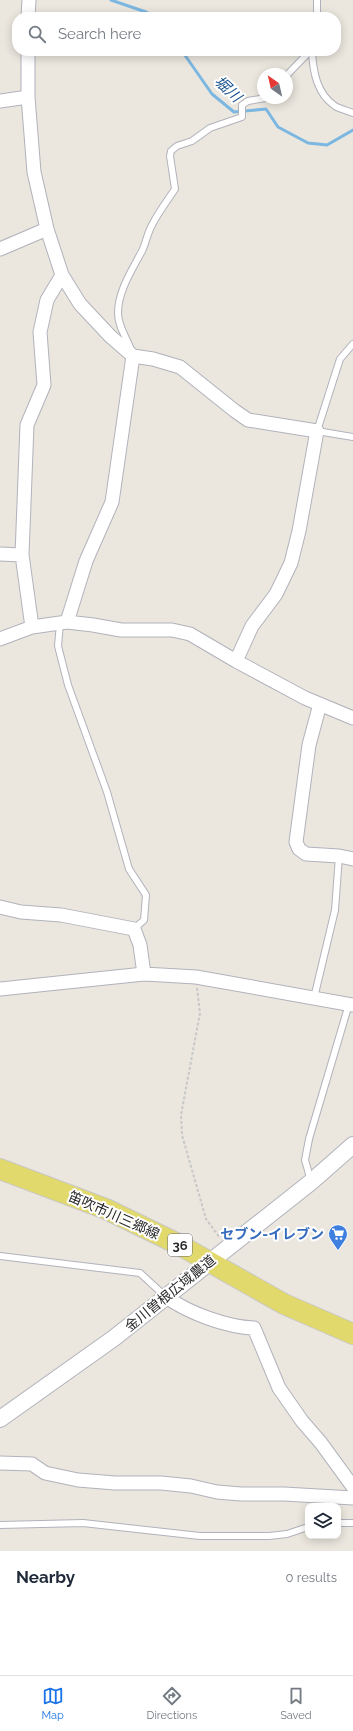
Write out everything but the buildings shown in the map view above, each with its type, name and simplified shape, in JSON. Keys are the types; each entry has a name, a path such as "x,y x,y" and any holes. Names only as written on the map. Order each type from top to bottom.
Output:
{"main road":[{"name":"笛吹市川三郷線","path":"0,1169 106,1209 210,1261 284,1304 353,1334"}],"street":[{"path":"28,12 29,0"},
{"path":"28,56 28,97 34,172 48,229 62,275 80,304 110,336 133,356 152,359 180,367 248,420 317,431 299,532 291,563 276,594 252,626 236,661"},
{"path":"0,101 28,97"},
{"path":"0,249 48,229"},
{"path":"32,627 22,555 27,425 44,385 40,332 47,300 62,275"},
{"path":"64,623 86,561 112,502 133,356"},
{"path":"0,554 22,555"},
{"path":"0,639 32,627 64,623 92,625 121,630 172,630 190,634 236,661 305,698 353,718"},
{"path":"320,704 309,745 296,842 299,850 306,854 339,856 353,859"},
{"path":"0,907 21,912 61,915 134,929 140,945 144,974"},
{"path":"0,989 144,974 196,977 351,1004"},
{"name":"金川曽根広域農道","path":"0,1419 96,1351 166,1297 311,1182 353,1145"},
{"path":"166,1297 181,1307 238,1328 254,1328 279,1388 302,1421 321,1443 353,1486"},
{"path":"0,1463 32,1464 45,1473 78,1480 115,1484 161,1483 191,1486 216,1492 241,1494 284,1494 353,1498"}],"lane":[{"path":"317,0 317,12"},
{"path":"293,69 306,56"},
{"path":"312,56 313,69 322,93 336,107 353,113"},
{"path":"133,356 120,326 118,315 119,303 125,283 143,249 145,240 152,225 175,189 170,156 172,151 177,146 192,141 210,128 242,117 242,105 248,101 257,99"},
{"path":"353,344 340,359 317,431 353,437"},
{"path":"64,623 58,646 68,685 107,792 129,869 146,895 144,920 134,929"},
{"path":"314,998 335,910 339,856"},
{"path":"311,1182 305,1160 309,1139 351,1004"},
{"path":"0,1256 140,1273 166,1297"},
{"path":"0,1525 83,1523 200,1536 269,1536 287,1534 305,1528"},
{"path":"341,1523 353,1523"}],"path":[{"path":"196,977 200,1013 181,1115 182,1135 206,1219 226,1249"}],"waterway":[{"name":"堀川","path":"111,0 146,12"},
{"name":"堀川","path":"185,56 212,94 234,112 266,109 278,127 308,143 327,145 353,130"}],"place":[{"name":"セブン-イレブン","path":"338,1251"}]}
